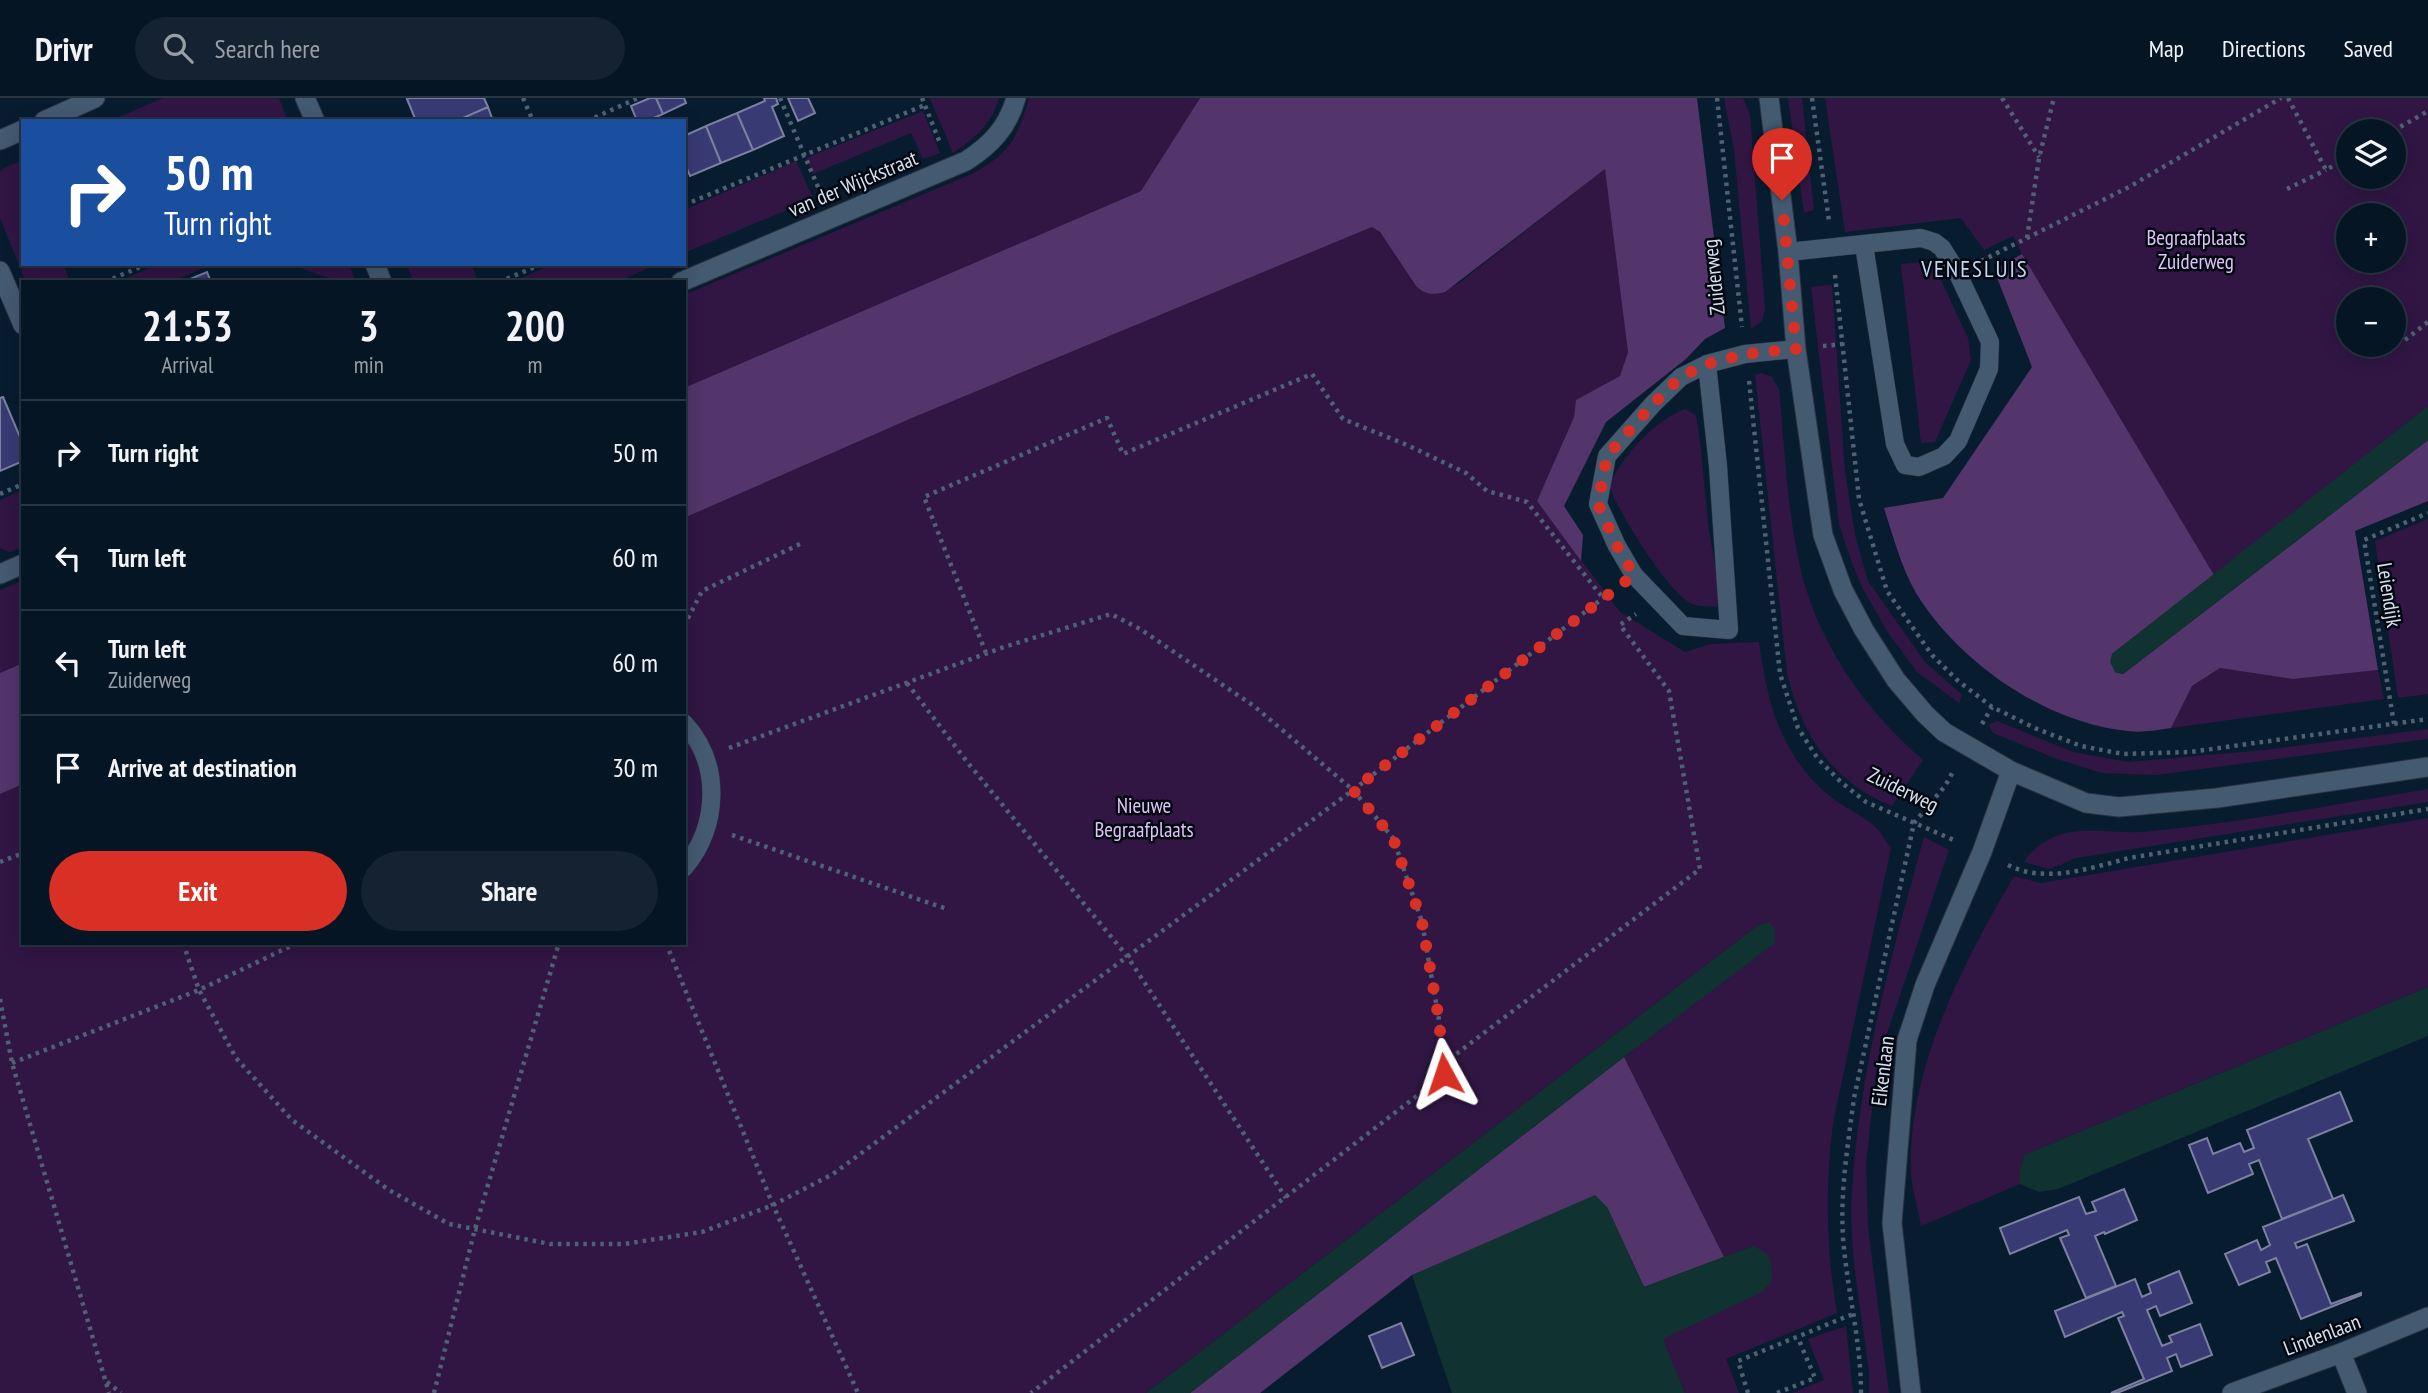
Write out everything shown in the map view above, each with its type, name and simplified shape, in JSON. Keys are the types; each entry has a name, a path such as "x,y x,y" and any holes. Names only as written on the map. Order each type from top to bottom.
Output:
{"street":[{"path":"48,119 95,98"},
{"path":"305,98 314,119"},
{"name":"van der Wijckstraat","path":"686,280 966,161 985,148 1002,131 1016,98"},
{"path":"1769,98 1788,252 1796,349 1823,535 1843,590 1881,658 1925,715 1944,732 2011,771 2086,803 2119,807 2217,798 2428,766"},
{"path":"0,140 21,131"},
{"path":"0,271 21,320"},
{"path":"0,574 21,565"},
{"name":"Eikenlaan","path":"1911,1393 1892,1223 1908,1040 1934,962 1983,852 2011,771"},
{"name":"Lindenlaan","path":"2232,1393 2428,1317"},
{"path":"2340,1353 2357,1393"}],"lane":[{"path":"1788,252 1921,239 1934,242 1942,248 1957,272 1990,342 1989,369 1958,441 1944,456 1919,467 1905,465 1895,444 1864,245"},
{"path":"1707,364 1718,466 1729,630 1684,626 1634,575 1598,504 1607,456 1681,377 1707,364 1745,354 1796,349"},
{"path":"686,725 706,757 712,791 708,827 695,856 686,866"}],"path":[{"path":"523,98 532,119"},
{"path":"591,119 638,98"},
{"path":"780,98 831,218"},
{"path":"922,98 950,168"},
{"name":"Zuiderweg","path":"1717,98 1768,541 1780,674 1798,728 1818,759 1866,802 2013,867 2040,875 2088,869 2129,858 2428,809"},
{"path":"1812,98 1832,247 1859,499 1887,591 1932,655 1956,680 1992,707 2037,729 2081,746 2123,754 2190,752 2428,719"},
{"path":"2002,98 2039,158"},
{"path":"2027,238 2039,158 2054,98"},
{"path":"1957,272 2129,187 2281,98"},
{"path":"2288,98 2326,170"},
{"path":"686,204 925,105"},
{"path":"2406,124 2428,111"},
{"path":"2287,188 2336,164"},
{"path":"110,280 142,266"},
{"path":"504,280 536,266"},
{"path":"2406,339 2428,322"},
{"path":"986,653 924,498 1107,418 1123,454 1312,374 1343,419 1407,444 1466,473 1486,491 1527,502 1602,598"},
{"path":"0,494 21,485"},
{"name":"Leiendijk","path":"2394,724 2364,540 2428,513"},
{"path":"686,622 702,591 800,544"},
{"path":"184,945 199,990 236,1058 292,1120 389,1190 449,1224 550,1244 624,1244 702,1232 773,1205 833,1174 1353,790 1634,575"},
{"path":"1443,1065 1700,869 1669,691 1620,625 1658,599"},
{"path":"706,757 986,653 1111,614 1140,629 1254,706 1353,790 1393,838 1422,922 1439,1020 1444,1074 1031,1393"},
{"path":"907,683 968,763 1127,956 1286,1198"},
{"name":"Eikenlaan","path":"1861,1393 1843,1237 1843,1188 1854,1098 1914,823"},
{"path":"708,827 947,909"},
{"path":"0,862 21,854"},
{"path":"12,1063 199,990 293,945"},
{"path":"434,1393 475,1229 558,945"},
{"path":"667,945 773,1205 858,1393"},
{"path":"0,999 12,1063 109,1393"},
{"path":"1748,1393 1738,1361 1853,1314"},
{"path":"1777,1393 1815,1378 1798,1338"},
{"path":"106,1382 121,1393"}],"green space":[{"path":"163,98 279,98 287,119 115,119"},
{"path":"930,98 999,98 982,130 953,153"},
{"path":"1029,98 1200,98 1141,191 686,387 686,294 974,173 1005,150 1021,123"},
{"path":"1724,98 1743,98 1750,115 1765,309 1762,321 1751,329 1734,150"},
{"path":"1788,98 1802,98 1814,210 1804,213"},
{"name":"Begraafplaats Zuiderweg","path":"1825,98 2428,98 2428,406 2214,575 2013,236 1984,250 1961,218 1845,232"},
{"path":"923,111 940,153 923,159 911,133 813,174 806,158"},
{"path":"21,161 21,266 64,266 69,280 25,280 0,218 2,169"},
{"path":"796,161 818,209 804,216 787,210 686,252 686,209"},
{"name":"Nieuwe Begraafplaats","path":"1606,168 1628,352 1620,376 1577,400 1574,417 1537,501 1620,612 1685,652 1711,644 1759,642 1771,704 1796,759 1830,797 1874,825 1891,848 1833,1123 1828,1218 1837,1313 1726,1359 1739,1393 1685,1393 1662,1339 1689,1326 1753,1246 1724,1257 1624,1057 1774,943 1757,926 1146,1393 0,1393 0,794 21,785 21,945 686,945 686,517 912,418 1372,227 1380,232 1421,290 1431,293 1458,284"},
{"path":"1932,261 1968,338 1971,360 1935,442 1921,443 1901,264"},
{"path":"208,266 176,280 122,280 151,267"},
{"path":"295,266 350,266 355,280 334,280"},
{"path":"407,266 472,266 478,280 413,280"},
{"path":"548,266 653,266 622,280 517,280"},
{"path":"1832,285 1845,472 1855,535 1868,581 1925,662 1962,695 1959,703 1917,672 1889,634 1863,589 1839,524 1811,287"},
{"path":"1762,373 1772,377 1779,389 1787,482 1797,552 1821,629 1865,699 1902,741 1923,760 1892,806 1852,784 1836,769 1811,736 1793,695 1787,673 1755,375"},
{"path":"1685,409 1696,415 1717,578 1717,607 1690,603 1668,582 1632,531 1609,485 1631,451 1651,430"},
{"path":"21,491 21,548 9,552 0,548 0,500"},
{"path":"2428,519 2428,694 2398,698 2375,541"},
{"path":"21,581 21,664 0,673 0,590"},
{"path":"2220,668 2293,679 2378,670 2384,699 2171,728 2192,686"},
{"path":"1997,721 2073,752 2128,762 2265,750 2428,729 2428,739 2156,775 2102,773 2057,759 1993,733 1988,725"},
{"path":"2428,789 2428,802 2076,858 2050,869 2024,862 2042,843 2067,833 2142,832 2213,824"},
{"path":"2428,818 2428,987 2024,1155 2020,1184 1921,1226 1911,1173 1912,1134 1928,1057 1958,981 2014,876 2041,883"},
{"path":"1924,837 1949,850 1877,1063 1866,1163 1868,1227 1889,1393 1869,1393 1869,1372 1852,1237 1856,1147 1869,1057 1900,924"},
{"path":"1846,1326 1853,1393 1792,1393 1824,1380 1808,1339"}],"shaded area":[{"path":"1200,98 1697,98 1725,328 1705,339 1686,359 1606,422 1564,506 1583,535 1581,561 1537,501 1574,417 1576,400 1620,376 1628,352 1605,169 1445,292 1429,294 1416,286 1380,232 1372,227 912,418 686,517 686,387 1141,191"},
{"path":"2022,254 2214,575 2112,654 2115,672 2123,674 2428,440 2428,501 2355,531 2378,670 2293,679 2220,668 2192,686 2171,728 2128,731 2097,726 2036,702 1980,665 1934,619 1906,573 1884,508 1943,498 2032,367 1994,270"},
{"path":"2428,406 2428,440 2123,674 2115,672 2110,662 2112,654"},
{"path":"21,664 21,785 0,794 0,673"},
{"path":"1770,922 1775,930 1775,943 1190,1393 1146,1393 1757,926"},
{"path":"2428,987 2428,1036 2058,1189 2039,1192 2020,1184 2024,1155"},
{"path":"1624,1057 1724,1257 1644,1287 1607,1207 1412,1275 1260,1393 1190,1393"},
{"path":"1595,1195 1607,1207 1644,1287 1753,1246 1770,1259 1772,1281 1762,1292 1663,1339 1685,1393 1452,1393 1412,1275"}],"building":[{"path":"484,98 488,107 461,119 415,119 407,99"},
{"path":"656,98 663,114 652,119 636,119 631,106"},
{"path":"656,98 684,98 686,103 663,114"},
{"path":"764,98 776,98 778,104 772,107 784,136 753,150 737,113 765,101"},
{"path":"788,98 808,98 815,113 798,121"},
{"path":"488,107 492,119 461,119"},
{"path":"737,113 753,150 721,163 706,126"},
{"path":"706,126 721,163 690,176 686,166 686,135"},
{"path":"207,272 210,280 190,280"},
{"path":"3,397 21,439 21,462 0,471 0,398"},
{"path":"2340,1092 2352,1121 2308,1139 2333,1199 2282,1219 2259,1160 2249,1164 2253,1174 2208,1193 2189,1145 2207,1138 2213,1154 2240,1143 2244,1152 2254,1148 2247,1130"},
{"path":"2124,1189 2137,1220 2095,1236 2116,1286 2086,1298 2060,1238 2069,1235 2067,1230 2010,1254 2000,1228 2079,1197 2086,1214 2096,1211 2092,1202"},
{"path":"2343,1195 2354,1221 2295,1243 2297,1248 2307,1244 2331,1304 2361,1295 2301,1319 2276,1258 2266,1262 2270,1272 2239,1285 2225,1254 2257,1240 2261,1250 2270,1245 2263,1227"},
{"path":"2179,1271 2192,1303 2160,1316 2156,1306 2147,1310 2162,1346 2172,1342 2169,1336 2200,1324 2212,1355 2181,1367 2176,1354 2167,1358 2172,1371 2111,1393 2144,1379 2118,1318 2124,1316 2122,1312 2065,1337 2055,1311 2135,1279 2142,1297 2151,1293 2148,1284"},
{"path":"1401,1323 1414,1355 1382,1368 1369,1336"}],"district":[{"name":"VENESLUIS","path":"1975,269"}],"route":[{"path":"1444,1074 1439,1020 1422,922 1393,838 1353,790 1634,575 1598,504 1607,456 1681,377 1707,364 1745,354 1796,349 1782,200"}]}
